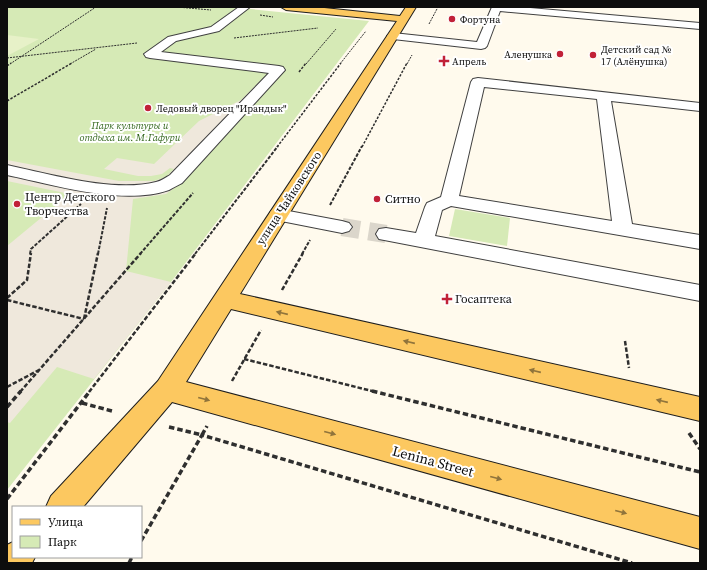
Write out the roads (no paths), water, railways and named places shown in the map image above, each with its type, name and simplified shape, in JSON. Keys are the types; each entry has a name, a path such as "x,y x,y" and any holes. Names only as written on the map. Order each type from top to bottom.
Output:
{"main road":[{"path":"286,7 382,16 408,13"},
{"name":"улица Чайковского","path":"63,506 167,389 408,13"},
{"path":"224,299 700,409"},
{"name":"Lenina Street","path":"167,389 700,533"}],"lane":[{"path":"175,57 245,7"},
{"path":"393,36 481,46 496,7 697,25"},
{"path":"685,13 697,25"},
{"path":"7,170 105,189 137,190 161,187 176,178 279,70 150,54 172,39 215,29"},
{"path":"449,200 478,82 700,107"},
{"path":"603,96 623,228"},
{"path":"424,241 434,207 449,200 700,242"},
{"path":"278,216 342,227"},
{"path":"386,234 700,293"}],"tunnel":[{"path":"342,227 386,234"}],"place":[{"name":"Фортуна","path":"452,19"},
{"name":"Аленушка","path":"560,54"},
{"name":"Детский сад № 17 (Алёнушка)","path":"593,55"},
{"name":"Апрель","path":"444,61"},
{"name":"Ледовый дворец \"Ирандык\"","path":"148,108"},
{"name":"Ситно","path":"377,199"},
{"name":"Центр Детского Творчества","path":"17,204"},
{"name":"Госаптека","path":"447,299"}],"park label":[{"name":"Парк культуры и отдыха им. М.Гафури","path":"130,130"}]}
